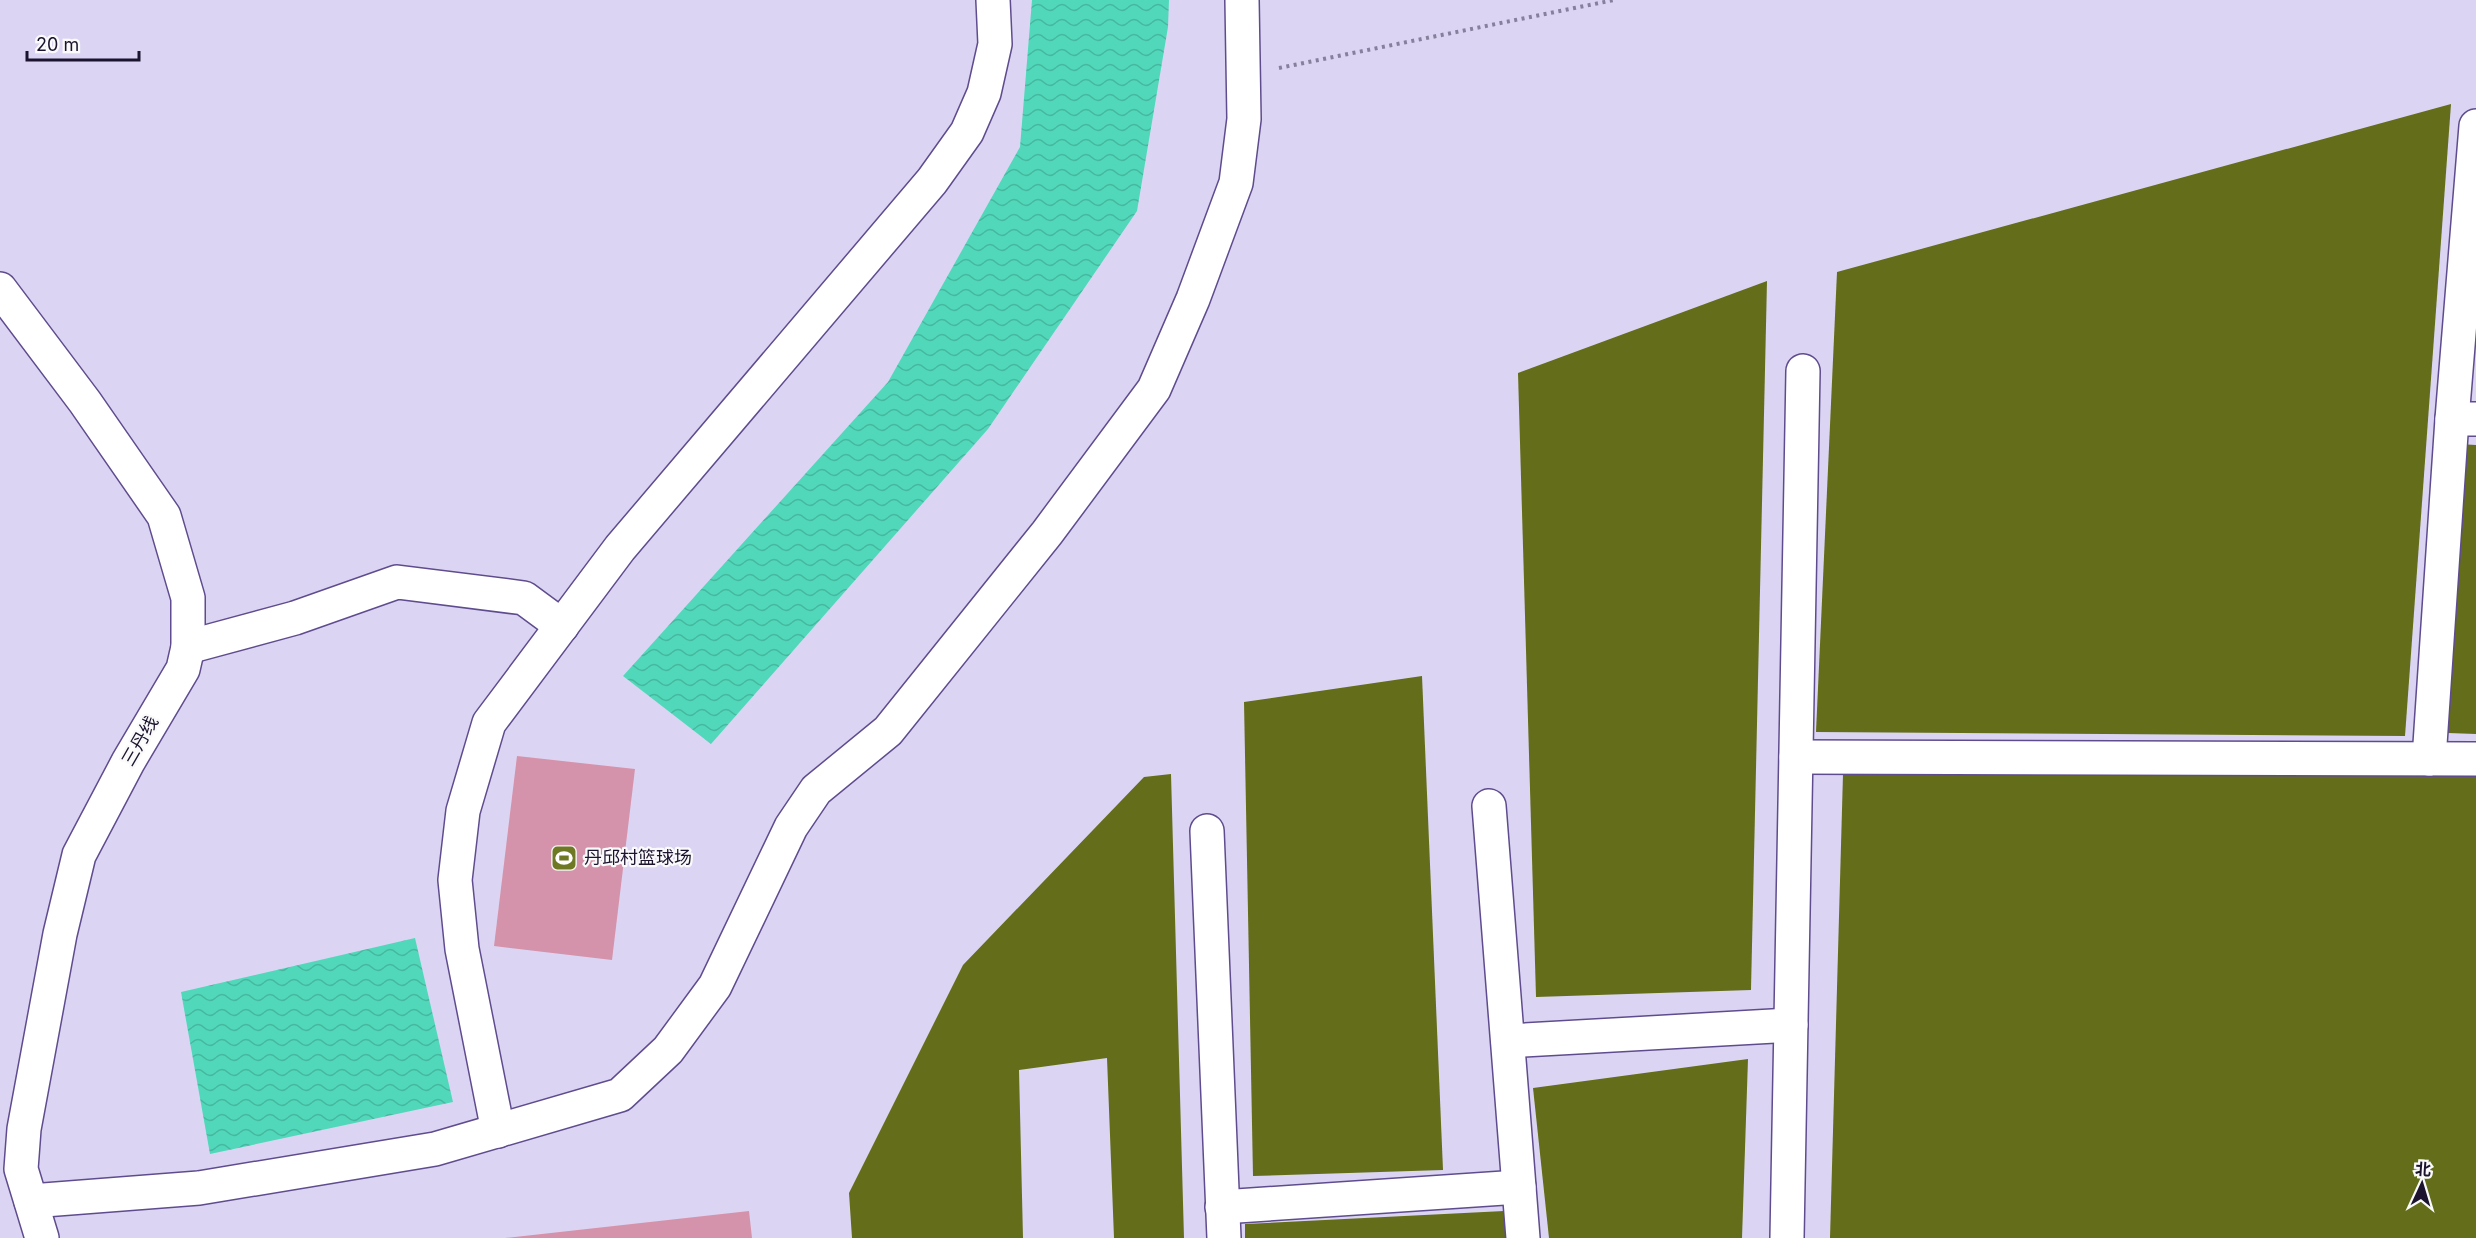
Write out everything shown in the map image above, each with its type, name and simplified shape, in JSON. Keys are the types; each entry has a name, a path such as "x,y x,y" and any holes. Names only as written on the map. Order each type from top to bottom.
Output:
{"street":[{"path":"498,1131 462,949 454,880 463,811 489,723 620,548 924,190 967,132 984,93 995,45 993,0"},
{"path":"31,1201 199,1188 435,1149 620,1095 668,1050 714,986 790,827 816,790 888,731 1047,533 1154,389 1193,298 1236,183 1244,119 1242,0"},
{"path":"2429,759 2464,419 2476,126"},
{"name":"三丹线","path":"0,289 85,402 164,516 188,598 188,647 183,669 128,762 79,855 12,1128 21,1169 42,1238"},
{"path":"1787,1238 1803,371"},
{"path":"188,647 295,618 397,582 524,598 562,626"},
{"path":"1796,757 2476,759"},
{"path":"1489,806 1523,1238"},
{"path":"1207,831 1223,1222 1520,1187"},
{"path":"1508,1041 1791,1025"}],"path":[{"path":"1243,76 1614,0"}],"shaded area":[{"name":"丹邱村篮球场","path":"517,756 635,769 612,960 494,946"},
{"path":"749,1211 752,1238 505,1238"}],"water":[{"path":"1032,0 1169,0 1168,27 1137,211 988,429 711,744 623,676 888,382 1020,147"},
{"path":"415,938 453,1102 210,1154 181,992"}],"building":[{"path":"2451,104 2405,736 1816,732 1837,272"},
{"path":"1767,281 1751,990 1536,997 1518,373"},
{"path":"2458,444 2476,445 2476,734 2448,733"},
{"path":"1422,676 1443,1170 1253,1176 1244,702"},
{"path":"2476,773 2476,1238 1830,1238 1843,774"},
{"path":"1171,774 1184,1238 1114,1238 1107,1058 1019,1070 1023,1238 852,1238 849,1193 963,965 1144,777"},
{"path":"1748,1059 1742,1238 1549,1238 1533,1088"},
{"path":"1504,1211 1506,1238 1245,1238 1245,1224"}],"place":[{"name":"丹邱村篮球场","path":"564,858"}]}
